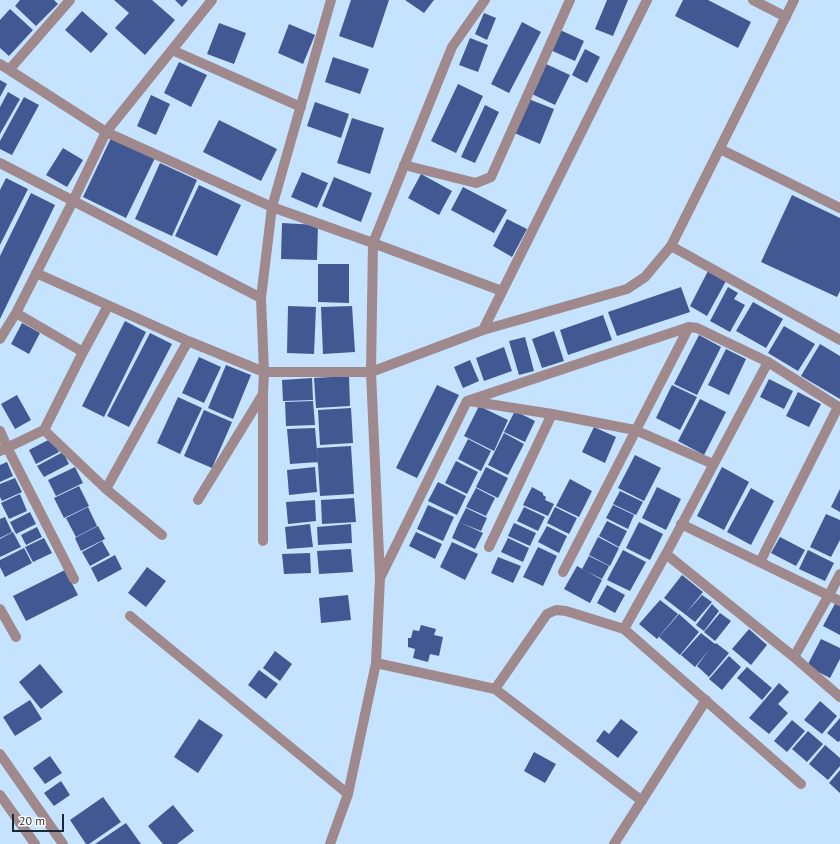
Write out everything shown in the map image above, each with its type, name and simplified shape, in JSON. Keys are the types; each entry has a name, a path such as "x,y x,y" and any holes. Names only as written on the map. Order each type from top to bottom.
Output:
{"street":[{"path":"0,339 16,313 106,132 212,0"},
{"path":"263,541 264,372 261,298 272,207 331,0"},
{"path":"330,844 348,794 376,663 380,578 371,372 373,243 452,47 485,0"},
{"path":"404,165 476,183 491,177 570,0"},
{"path":"483,330 647,0"},
{"path":"753,0 786,17"},
{"path":"36,273 188,341 264,372 371,372 483,330 627,289 645,277 671,246 794,0"},
{"path":"9,70 68,1"},
{"path":"172,50 300,107"},
{"path":"0,64 106,132 272,207 502,291"},
{"path":"720,150 840,208"},
{"path":"0,163 261,298"},
{"path":"671,246 840,340"},
{"path":"4,449 44,430 108,306"},
{"path":"16,313 83,352"},
{"path":"380,578 467,401 689,327 697,328 768,362 839,407 760,562"},
{"path":"563,572 689,327"},
{"path":"106,489 188,341"},
{"path":"624,629 666,554 768,362"},
{"path":"198,500 263,394"},
{"path":"467,401 552,414 635,430 713,464"},
{"path":"488,547 552,414"},
{"path":"44,430 106,489 162,535"},
{"path":"0,431 4,449 74,579"},
{"path":"681,524 840,601"},
{"path":"666,554 794,657 840,697"},
{"path":"794,657 840,574"},
{"path":"0,609 16,637"},
{"path":"494,689 547,614 556,610 566,611 624,629 801,784"},
{"path":"130,616 348,794"},
{"path":"376,663 494,689 642,801"},
{"path":"614,844 706,700"},
{"path":"0,754 63,844"},
{"path":"0,795 35,844"}],"building":[{"path":"20,0 54,0 58,4 36,26 15,6"},
{"path":"114,0 152,0 175,20 145,55 115,28 129,13"},
{"path":"175,0 188,0 182,7"},
{"path":"351,0 389,0 373,48 339,36"},
{"path":"405,0 434,0 424,13"},
{"path":"607,0 628,0 613,36 595,29"},
{"path":"683,0 708,0 751,22 738,48 675,16"},
{"path":"10,9 33,30 9,56 0,48 0,20"},
{"path":"82,11 108,34 91,53 65,30"},
{"path":"484,13 496,18 487,40 475,34"},
{"path":"522,22 541,32 509,93 491,84"},
{"path":"219,23 246,33 234,64 207,54"},
{"path":"289,24 315,35 303,64 278,53"},
{"path":"558,29 584,41 575,61 548,49"},
{"path":"470,38 488,45 478,72 459,65"},
{"path":"585,49 600,57 587,83 572,75"},
{"path":"333,57 369,69 360,94 325,82"},
{"path":"179,62 207,75 191,107 164,93"},
{"path":"546,64 570,75 555,105 532,94"},
{"path":"0,80 7,84 0,97"},
{"path":"458,84 483,96 456,153 431,141"},
{"path":"8,92 20,99 0,134 0,107"},
{"path":"151,95 170,104 156,135 137,126"},
{"path":"24,97 39,105 12,155 0,149 0,141"},
{"path":"526,98 554,109 540,144 512,132"},
{"path":"315,102 349,114 341,138 307,126"},
{"path":"485,105 499,112 475,163 461,157"},
{"path":"352,118 384,128 370,174 337,163"},
{"path":"219,120 277,149 261,181 203,152"},
{"path":"111,138 155,158 126,218 83,197"},
{"path":"63,148 83,160 67,187 46,175"},
{"path":"160,163 197,180 172,236 135,219"},
{"path":"302,172 328,183 317,208 291,197"},
{"path":"421,174 452,191 439,215 408,198"},
{"path":"334,177 372,193 361,222 322,206"},
{"path":"6,178 28,189 0,245 0,190"},
{"path":"199,185 241,205 217,256 175,236"},
{"path":"463,187 507,210 494,233 451,210"},
{"path":"31,193 55,205 0,319 0,256"},
{"path":"792,195 840,218 840,291 837,297 761,262"},
{"path":"507,219 527,229 512,257 493,246"},
{"path":"282,223 318,225 317,260 281,259"},
{"path":"318,264 349,264 349,303 318,302"},
{"path":"708,271 726,281 707,316 690,306"},
{"path":"681,287 690,312 617,336 608,312"},
{"path":"728,287 738,293 734,299 745,305 730,332 710,321"},
{"path":"753,302 783,319 766,348 736,331"},
{"path":"288,306 316,307 314,354 287,353"},
{"path":"352,306 355,352 323,354 321,307"},
{"path":"603,315 612,340 568,355 560,330"},
{"path":"125,321 146,332 104,417 82,406"},
{"path":"22,323 40,333 29,354 11,344"},
{"path":"784,326 815,344 798,371 768,353"},
{"path":"554,331 564,361 542,368 532,339"},
{"path":"150,333 172,344 129,427 107,416"},
{"path":"699,335 721,347 697,395 674,384"},
{"path":"525,337 534,371 519,375 509,341"},
{"path":"820,344 840,356 840,399 801,376"},
{"path":"504,347 512,371 484,381 476,358"},
{"path":"726,349 746,359 729,395 708,385"},
{"path":"199,357 221,367 204,403 182,393"},
{"path":"470,360 479,381 463,388 454,367"},
{"path":"226,365 251,375 233,419 208,408"},
{"path":"349,376 350,406 316,408 314,378"},
{"path":"312,378 313,400 283,401 282,380"},
{"path":"769,379 793,391 784,409 760,397"},
{"path":"437,385 459,395 417,478 396,468"},
{"path":"672,385 697,397 680,430 656,418"},
{"path":"798,392 821,404 809,427 786,416"},
{"path":"17,395 31,420 15,429 1,404"},
{"path":"178,397 202,408 180,454 157,443"},
{"path":"700,399 726,412 704,455 678,441"},
{"path":"313,401 315,425 286,426 285,402"},
{"path":"479,406 508,420 494,451 464,436"},
{"path":"351,408 353,443 320,445 318,410"},
{"path":"204,410 232,422 212,468 184,456"},
{"path":"515,411 535,421 525,442 504,432"},
{"path":"594,427 616,437 605,463 582,452"},
{"path":"315,428 318,462 290,464 287,429"},
{"path":"504,433 524,444 508,475 488,465"},
{"path":"52,438 59,452 36,464 29,450"},
{"path":"468,439 491,451 481,471 458,459"},
{"path":"351,446 354,494 320,496 317,448"},
{"path":"63,452 69,464 44,477 37,466"},
{"path":"635,455 661,468 644,501 618,488"},
{"path":"456,461 478,472 467,494 445,483"},
{"path":"7,462 13,476 0,482 0,465"},
{"path":"75,467 83,483 56,496 48,480"},
{"path":"315,467 317,492 289,495 287,470"},
{"path":"486,467 508,478 498,498 476,487"},
{"path":"722,467 749,482 724,530 697,516"},
{"path":"15,478 22,492 2,501 0,497 0,484"},
{"path":"570,479 592,491 579,517 556,506"},
{"path":"438,482 466,496 457,515 428,501"},
{"path":"79,486 89,506 64,518 54,498"},
{"path":"532,487 543,493 546,497 545,500 554,504 548,516 523,505"},
{"path":"657,487 681,499 666,530 642,518"},
{"path":"476,488 495,498 486,516 466,507"},
{"path":"751,488 774,501 751,545 727,532"},
{"path":"840,489 840,512 831,507"},
{"path":"620,491 643,502 636,515 613,504"},
{"path":"20,494 27,511 9,519 1,503"},
{"path":"354,498 356,522 322,524 321,500"},
{"path":"315,500 316,521 288,524 286,502"},
{"path":"428,505 454,517 443,541 417,529"},
{"path":"613,505 634,515 628,529 606,518"},
{"path":"88,507 97,526 76,537 66,518"},
{"path":"524,507 545,517 538,531 517,521"},
{"path":"555,507 577,518 569,534 547,523"},
{"path":"466,508 487,518 481,531 459,522"},
{"path":"30,512 36,524 16,534 10,522"},
{"path":"826,514 840,520 840,540 831,557 810,547"},
{"path":"5,517 12,532 0,538 0,519"},
{"path":"607,521 627,531 619,547 599,536"},
{"path":"459,522 483,533 475,549 452,538"},
{"path":"639,522 663,534 650,560 626,548"},
{"path":"514,523 536,533 530,546 508,536"},
{"path":"310,524 313,547 287,549 285,527"},
{"path":"351,524 352,543 318,545 317,527"},
{"path":"98,526 105,539 81,551 75,538"},
{"path":"547,526 567,536 559,553 538,542"},
{"path":"37,527 42,537 26,545 21,535"},
{"path":"13,532 21,547 0,557 0,539"},
{"path":"416,532 442,544 435,559 409,546"},
{"path":"598,537 619,548 610,566 589,555"},
{"path":"780,537 805,550 796,566 771,553"},
{"path":"44,538 52,553 33,562 25,547"},
{"path":"508,538 529,548 523,562 501,552"},
{"path":"102,541 110,555 90,566 82,552"},
{"path":"452,542 478,554 465,580 440,567"},
{"path":"538,547 557,556 543,586 523,577"},
{"path":"24,548 32,563 5,577 0,567 0,560"},
{"path":"351,549 353,572 319,574 317,551"},
{"path":"623,550 646,562 630,591 607,580"},
{"path":"808,550 834,563 825,581 799,569"},
{"path":"310,553 311,573 284,574 282,554"},
{"path":"115,555 122,569 98,582 91,568"},
{"path":"589,556 609,566 602,579 582,569"},
{"path":"498,557 521,566 513,583 491,573"},
{"path":"577,566 602,580 590,603 564,589"},
{"path":"147,567 166,581 146,607 128,593"},
{"path":"65,570 78,595 26,621 13,596"},
{"path":"682,575 703,592 686,613 702,595 712,602 695,622 664,598"},
{"path":"607,585 625,595 615,613 597,603"},
{"path":"348,595 351,620 321,623 319,598"},
{"path":"660,600 678,614 657,639 639,624"},
{"path":"837,600 840,601 840,635 823,626"},
{"path":"712,604 719,611 704,631 696,625"},
{"path":"720,613 731,621 715,641 704,632"},
{"path":"679,614 699,632 680,655 659,637"},
{"path":"421,625 436,629 434,635 443,637 439,656 430,654 428,662 413,658 415,649 408,647 408,638 411,638 413,630 419,631"},
{"path":"749,629 767,645 751,665 732,649"},
{"path":"701,633 729,653 709,677 697,666 709,650 695,667 681,655"},
{"path":"821,639 840,648 840,659 830,678 807,666"},
{"path":"275,651 292,664 280,681 263,668"},
{"path":"729,656 741,667 722,690 709,679"},
{"path":"40,664 63,692 41,709 19,682"},
{"path":"747,667 772,688 762,700 737,678"},
{"path":"259,670 278,684 266,699 248,685"},
{"path":"779,683 789,692 778,704 788,713 769,734 749,718"},
{"path":"30,700 42,719 15,736 3,717"},
{"path":"820,701 837,716 822,734 804,720"},
{"path":"840,718 840,741 838,742 827,733"},
{"path":"199,719 223,735 198,773 174,757"},
{"path":"621,719 638,732 618,758 596,741 604,730 609,734"},
{"path":"792,720 805,731 787,752 774,741"},
{"path":"808,731 823,744 807,762 792,749"},
{"path":"825,745 840,758 840,766 828,780 809,764"},
{"path":"534,752 556,764 545,783 524,771"},
{"path":"50,756 62,773 45,784 33,768"},
{"path":"840,770 840,793 829,783"},
{"path":"61,781 70,795 54,806 44,793"},
{"path":"103,797 121,822 89,844 86,844 70,820"},
{"path":"173,805 194,831 177,844 163,844 148,826"},
{"path":"126,823 141,844 95,844"}]}
